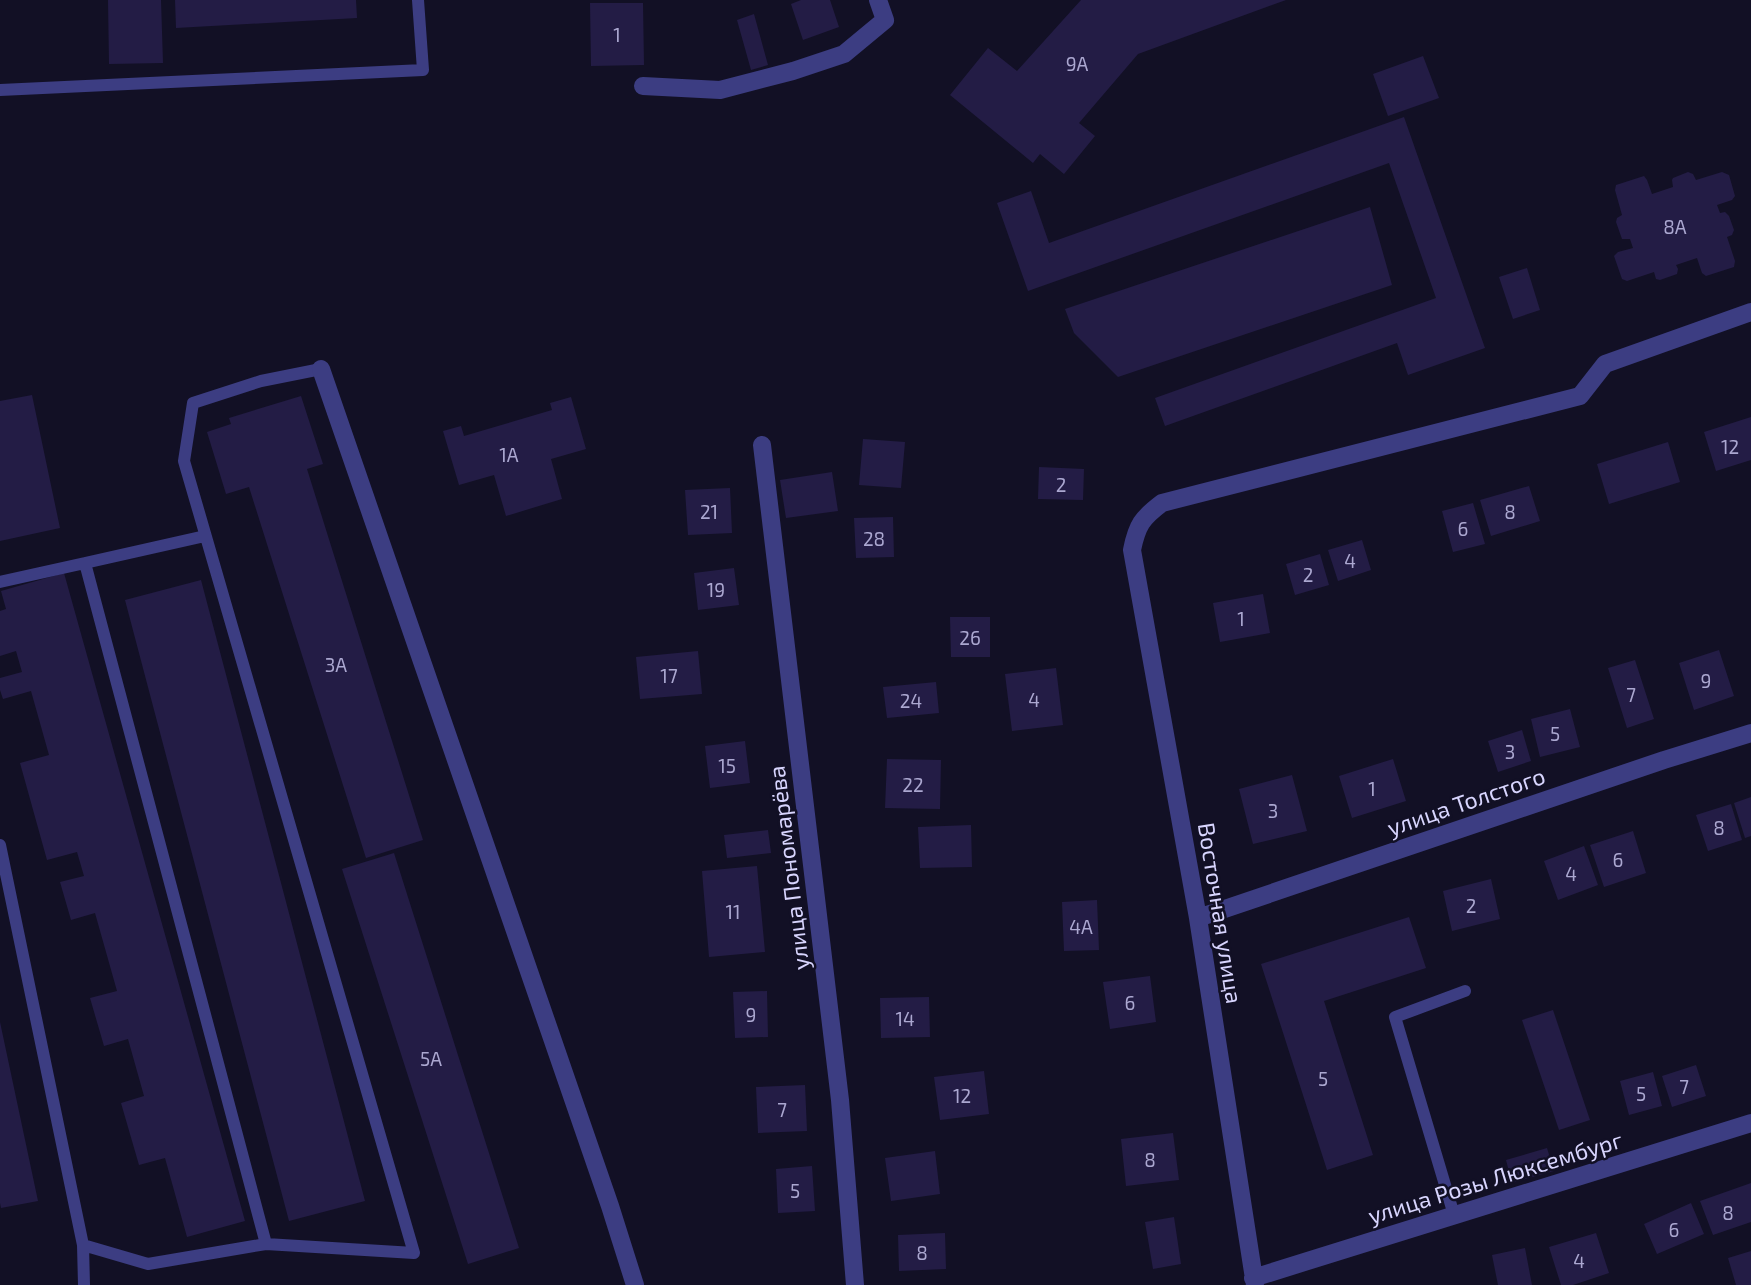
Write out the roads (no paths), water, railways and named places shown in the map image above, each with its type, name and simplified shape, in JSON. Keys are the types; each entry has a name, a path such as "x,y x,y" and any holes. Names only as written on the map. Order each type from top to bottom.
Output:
{"street":[{"path":"643,86 720,90 793,71 844,54 885,20 878,0"},
{"name":"Восточная улица","path":"1254,1282 1198,918 1132,550 1136,530 1145,516 1162,503 1580,396 1605,364 1751,312"},
{"path":"321,369 635,1285"},
{"name":"улица Пономарёва","path":"762,445 840,1100 855,1285"},
{"name":"улица Толстого","path":"1198,918 1751,733"},
{"name":"улица Розы Люксембург","path":"1254,1282 1454,1215 1751,1123"}],"lane":[{"path":"0,90 423,70 418,0"},
{"path":"83,1245 148,1264 266,1244 414,1253 184,461 193,403 261,381 321,369"},
{"path":"0,582 205,536"},
{"path":"85,563 266,1244"},
{"path":"0,845 83,1245 85,1285"},
{"path":"1454,1215 1395,1017 1465,991"}]}
